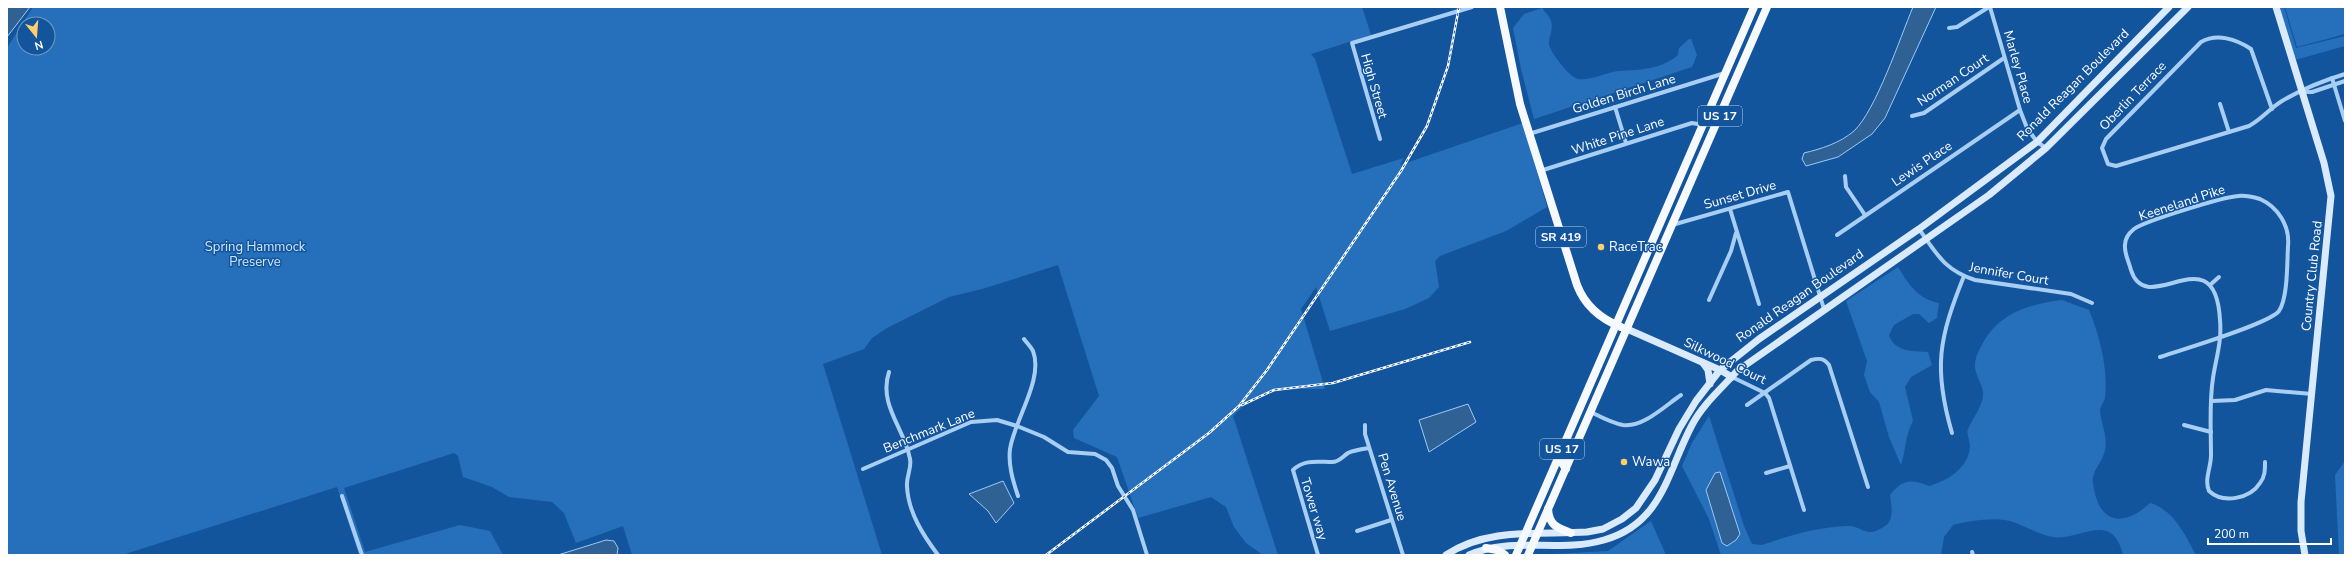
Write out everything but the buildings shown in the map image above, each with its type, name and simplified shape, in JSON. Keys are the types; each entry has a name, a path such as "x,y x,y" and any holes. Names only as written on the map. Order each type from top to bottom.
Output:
{"main road":[{"name":"SR 419","path":"1500,7 1516,86 1529,134 1579,289 1593,310 1616,325 1627,329"},
{"name":"US 17","path":"1516,555 1754,7"},
{"name":"US 17","path":"1528,555 1767,7"},
{"name":"Ronald Reagan Boulevard","path":"1446,555 1477,539 1525,534 1537,535 1571,533 1602,529 1622,519 1636,508 1653,485 1678,432 1696,401 1720,370 1759,339 1919,229 2036,142 2170,7"},
{"name":"Ronald Reagan Boulevard","path":"1469,555 1486,548 1520,545 1532,546 1587,543 1619,534 1638,523 1654,507 1674,468 1692,424 1711,399 1732,377 1746,365 1824,309 1989,195 2046,148 2188,7"},
{"name":"Country Club Road","path":"2276,7 2324,164 2331,196 2301,508 2301,531 2305,555"},
{"path":"1742,33 1754,38"},
{"path":"2109,68 2118,78"},
{"path":"1672,225 1670,222 1681,193 1677,184"},
{"name":"Silkwood Court","path":"1627,329 1703,362 1732,377"},
{"path":"1703,362 1708,370 1710,384"},
{"path":"1674,468 1682,440 1682,434 1678,432"},
{"path":"1564,443 1569,447 1562,463 1566,469"},
{"path":"1548,509 1550,520 1555,527 1571,533"},
{"path":"1486,548 1497,550 1505,555"}],"street":[{"name":"High Street","path":"1380,139 1352,43 1472,7"},
{"path":"1949,28 1957,27 1989,7"},
{"name":"Marley Place","path":"1989,7 2020,110 2027,128 2036,142 2046,148"},
{"name":"Oberlin Terrace","path":"2272,109 2251,49 2219,36 2213,37 2201,42 2106,139 2102,148 2108,164 2116,166 2229,132 2256,122 2282,101 2302,92"},
{"name":"Norman Court","path":"1912,116 1924,113 2004,58"},
{"name":"Golden Birch Lane","path":"1529,134 1725,73"},
{"path":"2302,92 2310,85 2345,74"},
{"path":"2332,78 2345,121"},
{"path":"2302,92 2312,92 2345,81"},
{"path":"2220,104 2229,132"},
{"path":"1615,107 1626,143"},
{"name":"Lewis Place","path":"1836,235 2020,110"},
{"name":"White Pine Lane","path":"1540,171 1692,123 1703,124"},
{"path":"1845,176 1846,187 1865,215"},
{"name":"Sunset Drive","path":"1672,225 1788,192 1824,309"},
{"name":"Keeneland Pike","path":"2210,285 2194,278 2156,288 2143,285 2137,281 2132,274 2126,255 2125,242 2128,234 2142,225 2227,198 2249,196 2270,204 2284,222 2288,233 2282,305 2274,316 2267,320 2221,336"},
{"path":"1730,209 1759,304"},
{"name":"Jennifer Court","path":"1919,229 1944,264 1964,276 1975,280 2071,294 2092,303"},
{"path":"1709,300 1731,251 1736,230"},
{"path":"1952,433 1941,391 1940,357 1946,324 1964,276"},
{"path":"2219,277 2210,285 2218,306 2221,336 2213,379 2211,458 2207,485 2215,496 2228,499 2250,492 2263,478 2265,462"},
{"path":"2160,357 2221,336"},
{"path":"1018,496 1010,463 1010,447 1029,392 1034,368 1033,352 1024,338"},
{"path":"1747,405 1811,360 1821,358 1829,365 1868,487"},
{"path":"890,372 886,382 887,397 910,459 906,484 909,501 918,525 938,555"},
{"name":"Silkwood Court","path":"1732,377 1765,392 1769,398 1804,510"},
{"path":"2212,401 2235,400 2266,390 2312,394"},
{"path":"1591,412 1623,425 1632,425 1640,422 1681,395"},
{"name":"Benchmark Lane","path":"863,469 971,422 994,420 1017,426 1044,437 1068,452 1095,454 1106,460 1112,468 1118,486 1133,510 1147,555"},
{"name":"Pen Avenue","path":"1365,425 1369,448 1403,555"},
{"path":"2184,425 2211,432"},
{"name":"Tower way","path":"1318,555 1293,475 1294,470 1298,465 1314,461 1332,462 1340,460 1349,453 1369,448"},
{"path":"1766,473 1790,466"},
{"path":"342,496 362,555"},
{"path":"1357,531 1391,520"}],"green space":[{"name":"Spring Hammock Preserve","path":"33,7 1362,7 1371,35 1311,54 1315,59 1352,174 1404,158 1400,165 1523,123 1547,207 1506,231 1440,256 1435,261 1439,287 1429,298 1405,309 1330,331 1316,287 1301,309 1325,389 1286,390 1264,395 1253,400 1233,416 1278,555 1263,555 1246,543 1234,527 1226,507 1211,497 1138,518 1117,457 1074,438 1073,430 1099,396 1058,265 982,289 949,297 887,328 872,338 864,349 823,364 882,555 632,555 623,526 576,543 564,513 552,502 509,497 492,487 463,477 458,456 454,453 344,488 365,552 460,525 490,531 503,555 359,555 337,487 122,555 7,555 7,48 16,34 16,56 56,56 56,16 27,16"},
{"path":"2278,7 2284,7 2296,48 2345,36 2345,46 2295,60"},
{"path":"2285,7 2345,7 2345,34 2297,47"},
{"path":"1542,8 1550,18 1552,24 1549,42 1550,49 1566,70 1578,79 1588,79 1615,72 1658,66 1672,60 1678,55 1679,48 1689,39 1691,39 1697,55 1692,67 1534,119 1521,69 1513,28 1524,14"},
{"path":"1898,267 1906,280 1920,295 1939,303 1937,318 1929,323 1919,314 1913,314 1894,325 1889,335 1891,341 1900,348 1910,351 1928,352 1932,365 1911,377 1905,387 1913,421 1908,432 1901,465 1889,437 1879,402 1870,392 1864,375 1867,361 1846,301"},
{"path":"2062,300 2089,310 2100,342 2106,386 2105,399 2100,411 2106,445 2102,459 2095,470 2093,483 2100,507 2106,514 2113,518 2121,519 2140,511 2150,503 2158,506 2166,511 2178,524 2196,555 2123,555 2117,539 2109,532 2103,530 2053,537 2010,521 1989,519 1953,525 1944,537 1941,555 1721,555 1709,519 1682,466 1692,443 1709,416 1744,526 1752,544 1762,545 1805,532 1826,528 1853,526 1864,531 1873,532 1885,526 1890,520 1892,512 1890,495 1899,486 1908,482 1917,482 1929,486 1936,484 1950,477 1966,461 1970,446 1968,431 1983,397 1983,392 1975,369 1980,348 1990,333 2007,317 2027,307","holes":["1715,473 1719,535 1706,490"]},
{"path":"2345,461 2345,555 2339,555 2335,475"},
{"path":"1651,521 1666,555 1535,555 1608,551"}],"shaded area":[{"path":"7,7 30,7 23,16 16,16 16,25 7,37"},
{"path":"1913,7 1936,7 1885,118 1872,134 1838,157 1806,166 1802,159 1804,153 1843,139 1854,131 1862,121 1879,91"},
{"path":"1468,404 1476,422 1429,452 1419,420"},
{"path":"1720,472 1740,534 1736,540 1727,546 1722,543 1706,490 1715,473"},
{"path":"1003,481 1014,503 996,523 988,511 969,494"},
{"path":"606,540 614,541 618,548 617,555 558,555"}],"railway":[{"path":"1046,555 1209,433 1239,406 1267,370 1401,171 1427,126 1448,66 1459,7"},
{"path":"1242,405 1274,390 1333,383 1470,342"}],"place":[{"name":"RaceTrac","path":"1601,247"},
{"name":"Wawa","path":"1624,462"}]}
